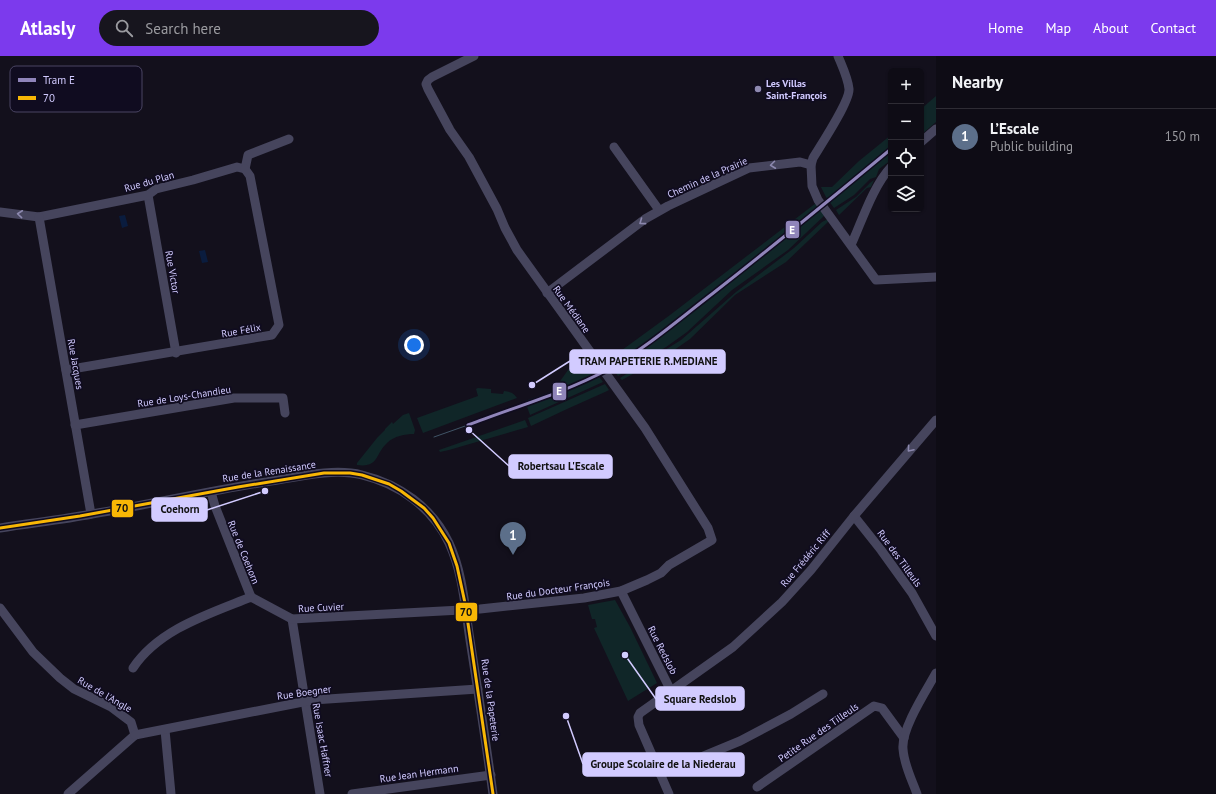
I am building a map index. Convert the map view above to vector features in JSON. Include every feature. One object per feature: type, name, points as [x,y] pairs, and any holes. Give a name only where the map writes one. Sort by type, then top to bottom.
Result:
[{"type":"street","name":"Rue Médiane","points":[[474,56],[432,77],[426,84],[450,130],[469,157],[497,209],[504,228],[517,250],[645,428],[708,528],[712,540]]},
{"type":"street","points":[[838,56],[848,83],[849,90],[848,96],[813,158],[811,165],[812,186],[818,200],[876,280],[936,277]]},
{"type":"street","points":[[923,140],[936,129]]},
{"type":"street","points":[[245,168],[248,155],[290,139]]},
{"type":"street","name":"Chemin de la Prairie","points":[[614,147],[660,210]]},
{"type":"street","name":"Chemin de la Prairie","points":[[547,293],[660,210],[749,168],[800,162],[811,165]]},
{"type":"street","name":"Rue du Plan","points":[[0,212],[39,216],[148,195],[156,189],[237,167],[245,168]]},
{"type":"street","name":"Rue Félix","points":[[66,370],[272,336],[279,325],[250,176],[245,168]]},
{"type":"street","points":[[851,245],[877,188],[888,170]]},
{"type":"street","name":"Rue Victor","points":[[148,195],[176,353]]},
{"type":"street","name":"Rue Jacques","points":[[39,216],[91,514]]},
{"type":"street","name":"Rue de Loys-Chandieu","points":[[75,425],[234,398],[283,398],[285,413]]},
{"type":"street","name":"Rue Frédéric Riff","points":[[671,691],[700,672],[733,647],[782,602],[812,570],[854,516],[936,420]]},
{"type":"street","name":"Rue de la Renaissance","points":[[0,528],[91,514],[315,475],[334,473],[361,475],[389,484],[403,491],[415,500],[435,520],[448,541],[457,564],[466,610]]},
{"type":"street","name":"Rue de Coehorn","points":[[211,492],[215,506],[251,597]]},
{"type":"street","name":"Rue des Tilleuls","points":[[854,516],[912,593],[936,636]]},
{"type":"street","name":"Rue du Docteur François","points":[[466,610],[584,598],[621,591],[661,573],[669,564],[712,540]]},
{"type":"street","name":"Rue Redslob","points":[[621,591],[671,691],[640,713],[638,717],[639,725],[669,794]]},
{"type":"street","points":[[133,668],[141,656],[171,632],[192,621],[251,597]]},
{"type":"street","name":"Rue Cuvier","points":[[251,597],[292,619],[466,610]]},
{"type":"street","name":"Rue de l'Angle","points":[[0,608],[33,652],[60,678],[74,689],[111,707],[131,722],[135,735]]},
{"type":"street","name":"Rue de la Papeterie","points":[[466,610],[493,794]]},
{"type":"street","name":"Rue Isaac Haffner","points":[[292,619],[320,794]]},
{"type":"street","points":[[917,794],[906,765],[903,749],[904,738],[906,730],[922,696],[936,673]]},
{"type":"street","name":"Rue Boegner","points":[[135,735],[314,700],[478,690]]},
{"type":"street","points":[[660,774],[740,741],[791,714],[823,694]]},
{"type":"street","name":"Petite Rue des Tilleuls","points":[[757,788],[874,706],[882,708],[904,738]]},
{"type":"street","points":[[165,730],[171,794]]},
{"type":"street","points":[[68,794],[135,735]]},
{"type":"street","name":"Rue Jean Hermann","points":[[352,794],[490,775]]},
{"type":"green space","points":[[936,96],[936,122],[924,132],[924,106]]},
{"type":"green space","points":[[888,137],[888,162],[879,169],[876,177],[870,179],[854,195],[834,208],[821,187],[832,187],[859,161]]},
{"type":"green space","points":[[874,180],[871,187],[867,188],[839,215],[836,210],[856,197]]},
{"type":"green space","points":[[816,203],[825,215],[788,250],[732,290],[687,332],[666,347],[618,376],[607,361],[670,315]]},
{"type":"green space","points":[[828,219],[829,221],[786,262],[735,295],[690,339],[667,355],[622,380],[620,378],[681,340],[736,292],[794,248],[822,222]]},
{"type":"green space","points":[[581,352],[603,382],[530,415],[525,401],[553,391]]},
{"type":"green space","points":[[605,384],[609,390],[531,426],[528,418]]},
{"type":"green space","points":[[476,389],[491,389],[491,393],[503,394],[504,391],[510,392],[517,398],[423,433],[417,418],[478,396]]},
{"type":"green space","points":[[409,413],[415,430],[414,434],[396,437],[383,447],[373,462],[364,465],[357,465],[377,438],[392,422],[393,424],[403,415]]},
{"type":"green space","points":[[525,420],[528,427],[449,450],[440,452],[439,450]]},
{"type":"green space","points":[[615,600],[657,683],[628,701],[594,628],[597,627],[595,619],[592,619],[588,605]]},
{"type":"water","points":[[125,215],[128,226],[122,228],[119,216]]},
{"type":"water","points":[[205,250],[208,262],[202,263],[199,251]]},
{"type":"tram line","name":"E","points":[[468,425],[592,378],[623,361],[662,333],[888,151]]},
{"type":"tram line","points":[[434,437],[468,425]]},
{"type":"transit line","name":"70","points":[[0,528],[80,516],[324,473],[350,473],[362,475],[389,484],[424,508],[433,518],[449,543],[457,566],[465,603],[493,794]]},
{"type":"place","name":"Les Villas Saint-François","points":[[758,89]]},
{"type":"place","name":"TRAM PAPETERIE R.MEDIANE","points":[[532,385]]},
{"type":"place","name":"Robertsau L'Escale","points":[[469,430]]},
{"type":"place","name":"Coehorn","points":[[265,491]]},
{"type":"place","name":"L’Escale","points":[[513,555]]},
{"type":"place","name":"Square Redslob","points":[[625,655]]},
{"type":"place","name":"Groupe Scolaire de la Niederau","points":[[566,716]]}]
